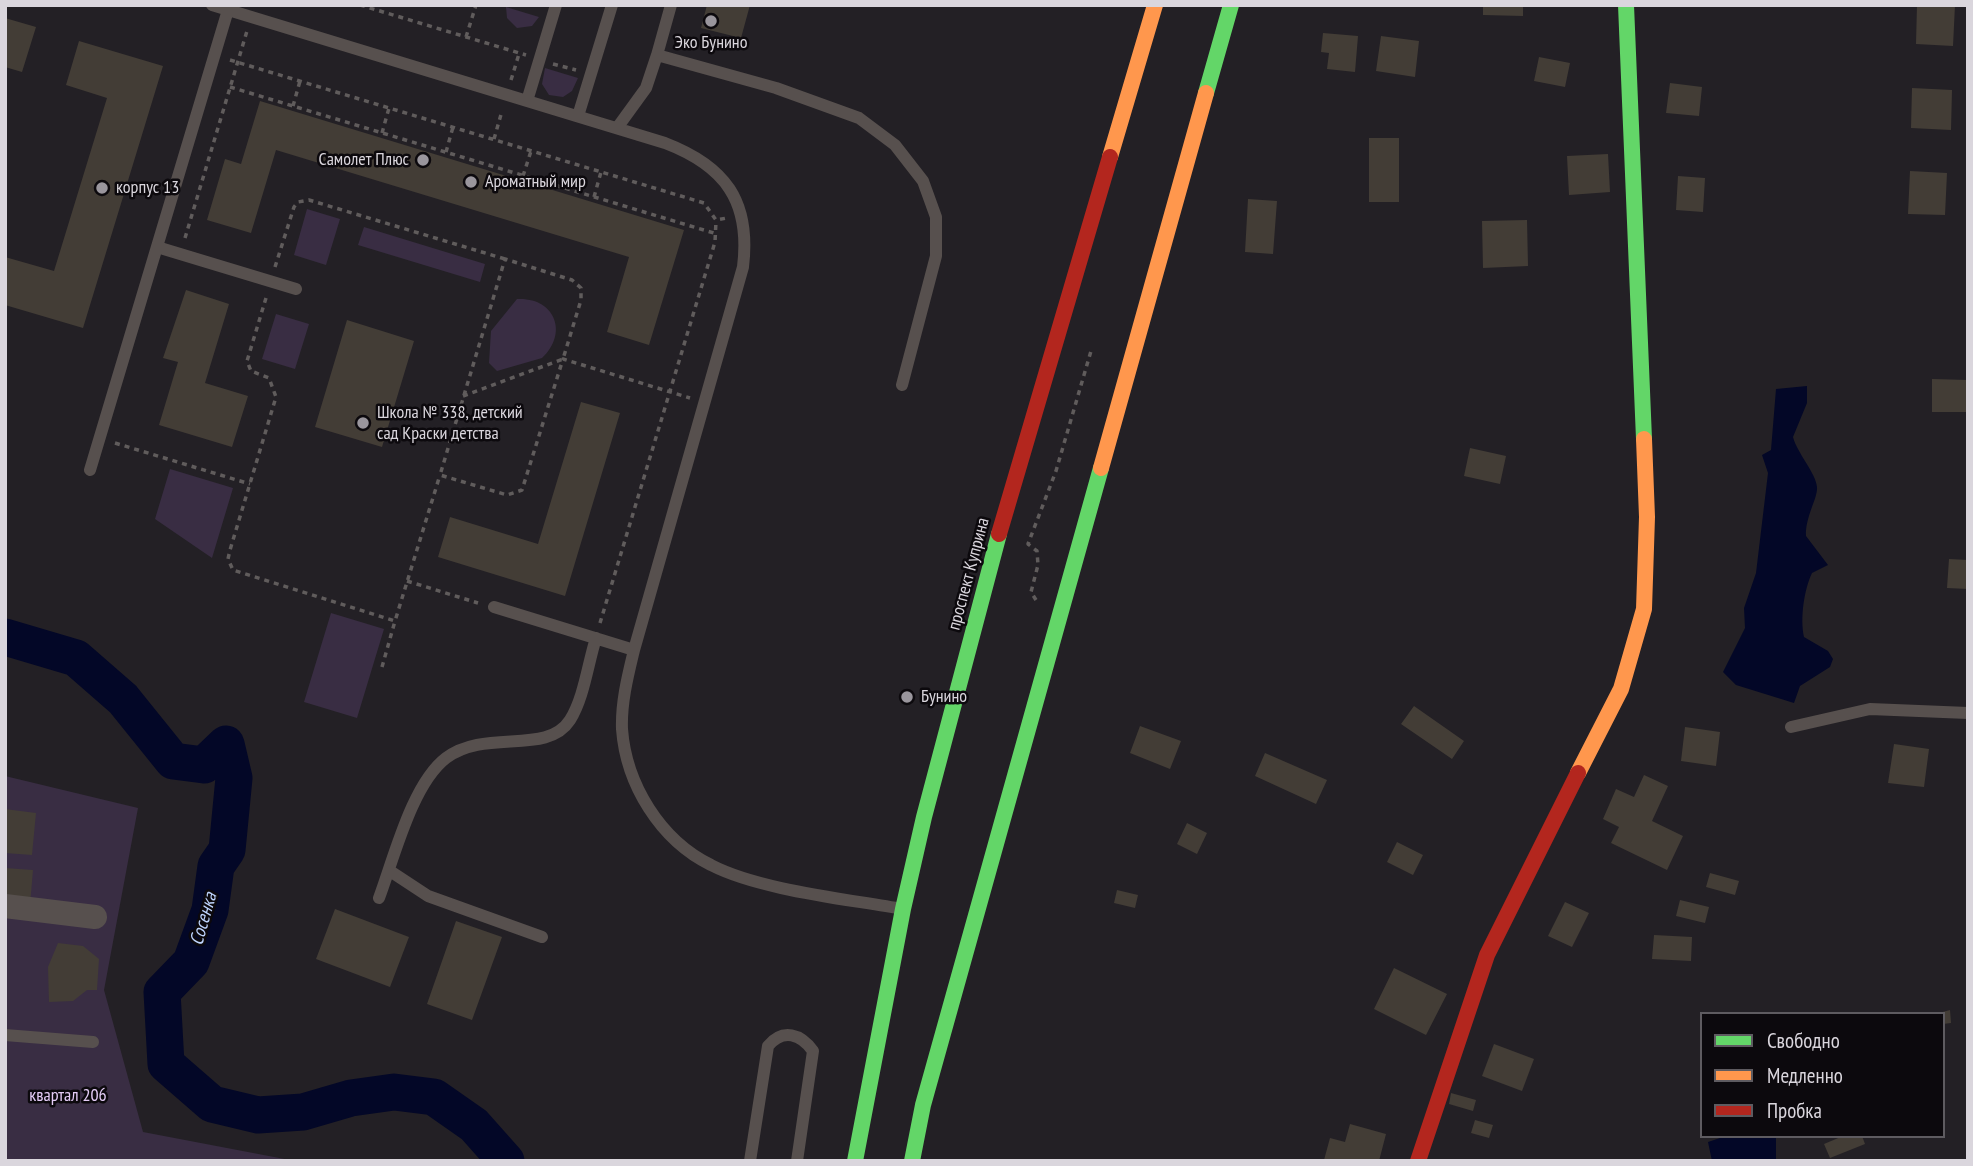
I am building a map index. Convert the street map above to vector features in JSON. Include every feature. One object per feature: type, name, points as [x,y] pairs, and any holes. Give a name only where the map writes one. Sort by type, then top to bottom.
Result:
[{"type":"street","name":"проспект Куприна","points":[[855,1161],[902,909],[999,536],[1155,5]]},
{"type":"street","points":[[912,1161],[923,1105],[1231,5]]},
{"type":"street","points":[[1418,1161],[1487,955],[1621,689],[1644,609],[1647,516],[1626,5]]},
{"type":"street","points":[[5,906],[95,917]]},
{"type":"lane","points":[[212,5],[695,154],[727,184],[742,214],[746,244],[743,267],[634,650],[622,709],[626,757],[642,798],[670,836],[711,866],[749,880],[902,909]]},
{"type":"lane","points":[[527,101],[556,5]]},
{"type":"lane","points":[[578,116],[612,5]]},
{"type":"lane","points":[[617,128],[646,89],[671,5]]},
{"type":"lane","points":[[90,470],[228,10]]},
{"type":"lane","points":[[657,55],[776,88],[859,118],[895,145],[923,181],[936,217],[936,256],[902,386]]},
{"type":"lane","points":[[157,247],[296,289]]},
{"type":"lane","points":[[494,607],[634,650]]},
{"type":"lane","points":[[379,898],[425,782],[446,759],[465,748],[486,741],[540,740],[556,734],[569,723],[596,638]]},
{"type":"lane","points":[[1791,727],[1870,709],[1968,713]]},
{"type":"lane","points":[[390,871],[428,897],[542,937]]},
{"type":"lane","points":[[750,1161],[768,1046],[773,1040],[790,1034],[804,1039],[813,1051],[797,1161]]},
{"type":"lane","points":[[5,1035],[93,1042]]},
{"type":"path","points":[[360,5],[591,75]]},
{"type":"path","points":[[466,37],[476,5]]},
{"type":"path","points":[[180,253],[251,17]]},
{"type":"path","points":[[215,55],[704,203],[716,220],[717,234],[596,638]]},
{"type":"path","points":[[293,106],[301,81]]},
{"type":"path","points":[[230,87],[717,234]]},
{"type":"path","points":[[382,133],[389,108]]},
{"type":"path","points":[[446,152],[453,127]]},
{"type":"path","points":[[523,176],[531,150]]},
{"type":"path","points":[[594,197],[602,172]]},
{"type":"path","points":[[395,621],[233,570],[228,559],[276,397],[269,378],[251,370],[247,361],[294,207],[302,200],[572,279],[581,288],[581,300],[522,490],[507,495],[440,475]]},
{"type":"path","points":[[716,220],[742,214]]},
{"type":"path","points":[[382,667],[505,259]]},
{"type":"path","points":[[1061,615],[1045,610],[1031,593],[1038,565],[1037,551],[1028,544],[1056,471],[1091,351]]},
{"type":"path","points":[[463,396],[563,359],[705,402]]},
{"type":"path","points":[[99,438],[250,484]]},
{"type":"path","points":[[407,581],[494,607]]},
{"type":"green space","points":[[506,7],[539,17],[532,26],[517,28],[507,18]]},
{"type":"green space","points":[[545,68],[578,78],[572,91],[563,97],[549,95],[542,84]]},
{"type":"green space","points":[[307,209],[340,219],[326,265],[294,255]]},
{"type":"green space","points":[[364,227],[485,264],[480,282],[358,245]]},
{"type":"green space","points":[[517,299],[530,300],[549,310],[554,318],[555,338],[542,358],[497,371],[489,363],[491,331]]},
{"type":"green space","points":[[276,314],[309,324],[295,369],[262,359]]},
{"type":"green space","points":[[170,469],[233,488],[212,558],[155,519]]},
{"type":"green space","points":[[331,613],[384,629],[357,718],[304,702]]},
{"type":"green space","name":"квартал 206","points":[[5,776],[138,808],[104,990],[143,1132],[295,1161],[5,1161]]},
{"type":"water","points":[[1807,386],[1807,403],[1793,437],[1817,487],[1806,536],[1828,565],[1812,573],[1802,621],[1804,637],[1828,651],[1833,659],[1830,667],[1800,686],[1794,703],[1736,685],[1723,672],[1745,628],[1744,608],[1756,573],[1768,473],[1762,455],[1771,450],[1776,389]]},
{"type":"water","points":[[1720,1138],[1776,1138],[1776,1161],[1712,1161],[1708,1142]]},
{"type":"building","points":[[707,5],[750,5],[741,38],[701,28]]},
{"type":"building","points":[[1483,5],[1523,5],[1523,16],[1483,15]]},
{"type":"building","points":[[1917,5],[1955,5],[1953,46],[1916,44]]},
{"type":"building","points":[[5,18],[36,27],[22,72],[5,67]]},
{"type":"building","points":[[1323,33],[1358,36],[1355,72],[1327,69],[1329,53],[1321,52]]},
{"type":"building","points":[[1381,36],[1419,41],[1415,77],[1376,71]]},
{"type":"building","name":"корпус 13","points":[[79,41],[163,66],[83,328],[5,305],[5,257],[54,271],[107,98],[66,85]]},
{"type":"building","points":[[1539,57],[1570,63],[1565,87],[1534,81]]},
{"type":"building","points":[[1670,83],[1702,87],[1699,116],[1666,113]]},
{"type":"building","points":[[1912,88],[1952,90],[1951,130],[1911,128]]},
{"type":"building","points":[[260,101],[684,230],[649,345],[607,332],[629,257],[276,150],[251,233],[207,220],[225,159],[241,164]]},
{"type":"building","points":[[1369,138],[1399,138],[1399,202],[1369,202]]},
{"type":"building","points":[[1608,154],[1610,192],[1569,195],[1567,156]]},
{"type":"building","points":[[1910,171],[1947,173],[1945,215],[1908,214]]},
{"type":"building","points":[[1678,176],[1705,178],[1703,212],[1676,210]]},
{"type":"building","points":[[1248,199],[1277,201],[1273,254],[1245,252]]},
{"type":"building","points":[[1527,220],[1528,266],[1483,268],[1482,221]]},
{"type":"building","points":[[186,290],[229,304],[205,383],[248,396],[232,447],[159,425],[178,362],[163,358]]},
{"type":"building","points":[[347,320],[414,341],[382,447],[315,427]]},
{"type":"building","points":[[1932,379],[1968,380],[1968,412],[1932,412]]},
{"type":"building","points":[[581,402],[620,413],[565,596],[438,557],[450,517],[538,544]]},
{"type":"building","points":[[1470,448],[1506,456],[1500,484],[1464,476]]},
{"type":"building","points":[[1949,559],[1968,560],[1968,589],[1947,588]]},
{"type":"building","points":[[1414,706],[1464,741],[1452,759],[1401,724]]},
{"type":"building","points":[[1140,726],[1181,741],[1170,769],[1130,753]]},
{"type":"building","points":[[1685,727],[1720,732],[1716,766],[1681,761]]},
{"type":"building","points":[[1894,744],[1929,749],[1924,787],[1888,783]]},
{"type":"building","points":[[1265,753],[1327,780],[1316,804],[1255,776]]},
{"type":"building","points":[[1644,775],[1668,786],[1652,821],[1683,836],[1667,870],[1611,843],[1619,827],[1603,819],[1616,789],[1634,797]]},
{"type":"building","points":[[5,809],[36,813],[32,855],[5,853]]},
{"type":"building","points":[[1187,823],[1207,833],[1197,854],[1177,844]]},
{"type":"building","points":[[1397,842],[1423,855],[1413,875],[1387,862]]},
{"type":"building","points":[[5,868],[33,870],[30,905],[5,903]]},
{"type":"building","points":[[1710,873],[1739,881],[1735,895],[1706,887]]},
{"type":"building","points":[[1117,890],[1138,895],[1135,908],[1114,903]]},
{"type":"building","points":[[1680,900],[1709,907],[1705,923],[1676,916]]},
{"type":"building","points":[[1565,902],[1589,913],[1572,947],[1548,936]]},
{"type":"building","points":[[335,909],[409,937],[390,987],[316,959]]},
{"type":"building","points":[[456,921],[502,937],[472,1020],[427,1004]]},
{"type":"building","points":[[1654,935],[1692,937],[1691,961],[1652,959]]},
{"type":"building","points":[[58,943],[83,946],[99,959],[97,990],[87,990],[73,1001],[49,1002],[48,967]]},
{"type":"building","points":[[1394,968],[1447,994],[1426,1035],[1374,1009]]},
{"type":"building","points":[[1950,1010],[1951,1023],[1945,1024],[1945,1012],[1942,1012]]},
{"type":"building","points":[[1494,1044],[1534,1059],[1522,1091],[1482,1076]]},
{"type":"building","points":[[1451,1093],[1476,1100],[1473,1111],[1449,1104]]},
{"type":"building","points":[[1475,1120],[1493,1125],[1489,1138],[1471,1133]]},
{"type":"building","points":[[1350,1124],[1386,1134],[1379,1161],[1324,1160],[1330,1138],[1345,1142]]},
{"type":"building","points":[[1838,1138],[1863,1138],[1865,1144],[1830,1158],[1824,1144]]},
{"type":"waterway","name":"Сосенка","points":[[5,637],[76,658],[123,699],[173,761],[204,765],[226,744],[234,778],[227,850],[216,866],[210,910],[191,962],[162,992],[166,1064],[212,1104],[258,1115],[303,1112],[351,1098],[394,1092],[434,1097],[474,1125],[506,1161]]},
{"type":"traffic: fast","points":[[1206,93],[1231,5]]},
{"type":"traffic: fast","points":[[1626,5],[1644,439]]},
{"type":"traffic: fast","points":[[912,1161],[923,1105],[1101,468]]},
{"type":"traffic: fast","points":[[855,1161],[903,909],[924,817],[999,534]]},
{"type":"traffic: slow","points":[[1110,157],[1155,5]]},
{"type":"traffic: slow","points":[[1101,468],[1206,93]]},
{"type":"traffic: slow","points":[[1578,773],[1621,689],[1644,609],[1647,517],[1644,439]]},
{"type":"traffic: jam","points":[[999,534],[1110,157]]},
{"type":"traffic: jam","points":[[1418,1161],[1487,955],[1578,773]]},
{"type":"place","name":"Эко Бунино","points":[[711,21]]},
{"type":"place","name":"Самолет Плюс","points":[[423,160]]},
{"type":"place","name":"Ароматный мир","points":[[471,182]]},
{"type":"place","name":"корпус 13","points":[[102,188]]},
{"type":"place","name":"Школа № 338, детский сад Краски детства","points":[[363,423]]},
{"type":"place","name":"Бунино","points":[[907,697]]}]
